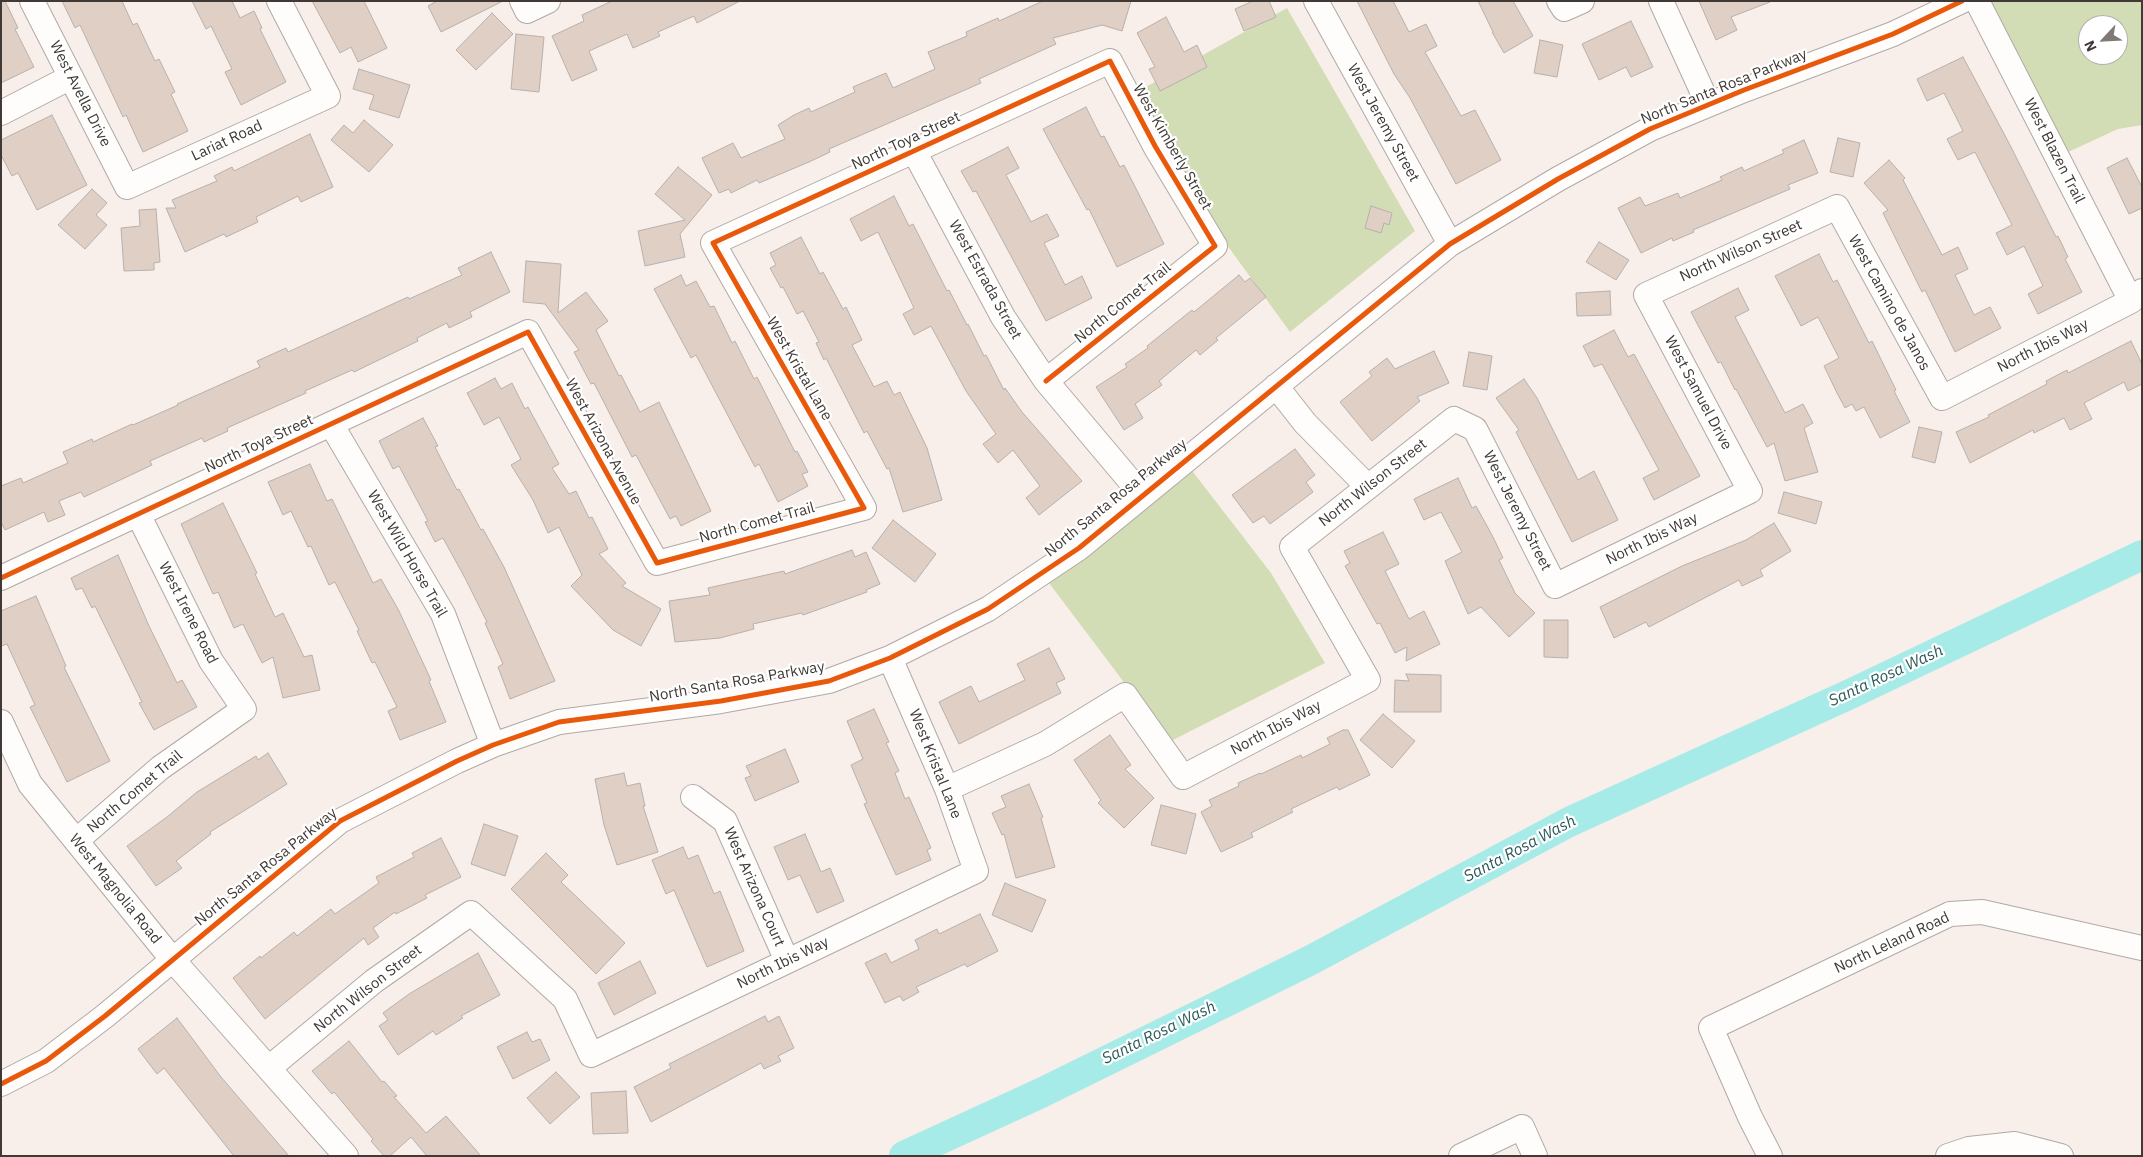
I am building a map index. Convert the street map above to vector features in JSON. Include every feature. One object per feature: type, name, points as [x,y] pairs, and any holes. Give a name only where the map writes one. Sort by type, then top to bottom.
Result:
[{"type":"street","name":"West Avella Drive","points":[[32,1],[127,187]]},
{"type":"street","name":"Lariat Road","points":[[127,187],[328,96],[279,1]]},
{"type":"street","name":"West Jeremy Street","points":[[1316,1],[1450,244]]},
{"type":"street","points":[[1661,1],[1708,104]]},
{"type":"street","name":"North Santa Rosa Parkway","points":[[1,1084],[46,1061],[105,1016],[340,821],[457,761],[493,745],[559,722],[722,701],[830,681],[890,658],[988,610],[1079,548],[1450,244],[1558,179],[1650,129],[1708,104],[1893,34],[1962,1]]},
{"type":"street","name":"West Blazen Trail","points":[[1977,1],[2136,296]]},
{"type":"street","name":"North Toya Street","points":[[713,243],[1110,61]]},
{"type":"street","name":"West Kimberly Street","points":[[1110,61],[1155,146],[1215,246]]},
{"type":"street","points":[[1,113],[71,77]]},
{"type":"street","name":"West Estrada Street","points":[[914,150],[1003,317],[1046,381],[1142,495]]},
{"type":"street","name":"North Wilson Street","points":[[1646,295],[1837,208]]},
{"type":"street","name":"West Camino de Janos","points":[[1837,208],[1942,398]]},
{"type":"street","name":"West Kristal Lane","points":[[713,243],[864,508]]},
{"type":"street","name":"North Comet Trail","points":[[1046,381],[1215,246]]},
{"type":"street","name":"West Samuel Drive","points":[[1646,295],[1750,490]]},
{"type":"street","name":"North Ibis Way","points":[[1942,398],[2136,296]]},
{"type":"street","name":"North Toya Street","points":[[1,578],[528,332]]},
{"type":"street","name":"West Arizona Avenue","points":[[528,332],[657,563]]},
{"type":"street","points":[[1276,386],[1306,423],[1368,488]]},
{"type":"street","name":"West Jeremy Street","points":[[1454,419],[1475,429],[1555,586]]},
{"type":"street","name":"North Wilson Street","points":[[1368,680],[1292,547],[1454,419]]},
{"type":"street","name":"West Wild Horse Trail","points":[[331,424],[443,614],[493,745]]},
{"type":"street","name":"North Ibis Way","points":[[1555,586],[1750,490]]},
{"type":"street","name":"North Comet Trail","points":[[657,563],[864,508]]},
{"type":"street","name":"West Irene Road","points":[[138,514],[211,662],[244,709]]},
{"type":"street","name":"West Kristal Lane","points":[[890,658],[947,789],[976,871]]},
{"type":"street","name":"North Ibis Way","points":[[947,789],[1045,744],[1125,695],[1183,777],[1368,680]]},
{"type":"street","name":"North Comet Trail","points":[[76,841],[160,768],[244,709]]},
{"type":"street","name":"West Magnolia Road","points":[[1,722],[30,784],[172,959],[346,1156]]},
{"type":"street","name":"West Arizona Court","points":[[693,797],[725,821],[787,961]]},
{"type":"street","name":"North Ibis Way","points":[[471,913],[564,999],[591,1055],[976,871]]},
{"type":"street","name":"North Leland Road","points":[[1770,1156],[1750,1117],[1711,1028],[1950,914],[1982,912],[2142,948]]},
{"type":"street","name":"North Wilson Street","points":[[269,1068],[374,981],[471,913]]},
{"type":"street","points":[[1461,1156],[1522,1127],[1535,1156]]},
{"type":"street","points":[[1948,1156],[1970,1149],[2014,1144],[2061,1156]]},
{"type":"green space","points":[[1991,1],[2142,1],[2142,125],[2118,129],[2066,153],[1988,3]]},
{"type":"green space","points":[[1287,8],[1415,231],[1290,332],[1214,227],[1135,93]]},
{"type":"green space","points":[[1190,468],[1271,573],[1325,663],[1169,742],[1046,579]]},
{"type":"building","points":[[1,1],[5,1],[18,28],[15,29],[34,67],[1,83]]},
{"type":"building","points":[[62,1],[122,1],[133,25],[137,23],[155,61],[159,59],[175,92],[171,94],[188,131],[143,152],[126,115],[123,117],[80,25],[75,28]]},
{"type":"building","points":[[192,1],[232,1],[240,18],[254,11],[262,28],[260,29],[286,82],[241,105],[225,72],[232,69],[211,26],[206,29]]},
{"type":"building","points":[[312,1],[364,1],[387,48],[358,62],[351,47],[340,53]]},
{"type":"building","points":[[437,1],[503,1],[441,32],[428,6]]},
{"type":"building","points":[[612,1],[740,1],[697,23],[694,16],[658,32],[660,36],[633,48],[627,34],[589,51],[597,70],[572,81],[552,36],[584,21],[582,15]]},
{"type":"building","points":[[1043,1],[1131,1],[1122,31],[1102,25],[1053,38],[1056,44],[979,79],[981,83],[829,149],[830,152],[759,183],[757,180],[731,193],[729,189],[719,193],[702,158],[733,143],[741,158],[785,139],[778,125],[794,115],[809,108],[811,112],[855,92],[853,87],[886,73],[893,88],[935,69],[928,52],[967,36],[966,32],[998,18],[999,21]]},
{"type":"building","points":[[1253,1],[1269,1],[1276,17],[1244,31],[1235,9]]},
{"type":"building","points":[[1357,1],[1393,1],[1409,32],[1426,24],[1437,46],[1425,52],[1461,116],[1475,110],[1501,160],[1456,184],[1410,98],[1394,74]]},
{"type":"building","points":[[1478,1],[1513,1],[1533,36],[1504,53]]},
{"type":"building","points":[[1699,1],[1770,2],[1731,17],[1737,30],[1716,40]]},
{"type":"building","points":[[492,13],[513,34],[476,70],[456,50]]},
{"type":"building","points":[[1166,17],[1184,52],[1197,45],[1207,67],[1160,91],[1149,69],[1155,67],[1137,33]]},
{"type":"building","points":[[1631,21],[1653,67],[1631,77],[1626,67],[1599,80],[1582,44]]},
{"type":"building","points":[[516,34],[544,37],[539,92],[511,89]]},
{"type":"building","points":[[1540,40],[1563,45],[1557,77],[1534,73]]},
{"type":"building","points":[[1963,57],[2056,237],[2058,236],[2068,257],[2065,259],[2082,292],[2038,314],[2028,294],[2043,286],[2024,246],[2007,255],[1996,233],[2012,225],[1975,152],[1958,160],[1947,139],[1963,131],[1944,93],[1927,101],[1917,79]]},
{"type":"building","points":[[359,69],[410,85],[399,118],[369,109],[374,95],[353,89]]},
{"type":"building","points":[[1086,107],[1101,137],[1104,136],[1120,167],[1124,165],[1164,244],[1117,267],[1089,209],[1087,210],[1043,129]]},
{"type":"building","points":[[52,115],[87,185],[37,210],[18,173],[12,176],[1,155],[1,140]]},
{"type":"building","points":[[364,120],[393,145],[369,172],[331,140],[344,125],[353,133]]},
{"type":"building","points":[[310,134],[333,187],[301,202],[298,196],[256,217],[258,222],[226,237],[224,234],[185,252],[166,208],[176,208],[172,200],[217,181],[214,176],[232,167],[234,171]]},
{"type":"building","points":[[1838,138],[1860,143],[1853,177],[1830,172]]},
{"type":"building","points":[[1804,140],[1818,173],[1788,185],[1790,189],[1693,230],[1694,232],[1673,241],[1672,238],[1641,253],[1618,208],[1640,197],[1645,206],[1678,193],[1680,198],[1722,180],[1720,177],[1742,167],[1744,171],[1784,153],[1782,150]]},
{"type":"building","points":[[1008,147],[1019,168],[1006,175],[1031,222],[1047,214],[1059,236],[1044,243],[1065,285],[1082,276],[1092,298],[1046,321],[976,191],[973,192],[961,171]]},
{"type":"building","points":[[2127,158],[2142,187],[2142,208],[2129,214],[2107,168]]},
{"type":"building","points":[[1889,160],[1905,178],[1903,180],[1942,255],[1958,247],[1968,269],[1955,275],[1974,315],[1990,307],[2001,328],[1955,352],[1925,290],[1922,292],[1883,213],[1888,210],[1864,183]]},
{"type":"building","points":[[678,167],[712,195],[680,234],[685,257],[645,266],[638,231],[685,220],[655,194]]},
{"type":"building","points":[[92,189],[107,203],[96,215],[107,225],[85,249],[58,225]]},
{"type":"building","points":[[894,196],[909,226],[913,224],[947,291],[949,290],[1004,390],[1005,388],[1022,412],[1082,481],[1039,515],[1026,498],[1040,486],[1013,450],[998,463],[983,444],[996,434],[966,391],[931,326],[914,335],[903,314],[914,308],[878,232],[861,241],[850,219]]},
{"type":"building","points":[[1371,206],[1392,213],[1389,225],[1384,223],[1381,233],[1365,228]]},
{"type":"building","points":[[156,209],[160,262],[154,263],[154,270],[124,271],[121,228],[140,226],[139,210]]},
{"type":"building","points":[[801,237],[820,274],[823,272],[843,309],[846,307],[862,340],[852,345],[874,387],[887,381],[894,395],[900,392],[927,448],[942,500],[903,512],[889,468],[887,469],[867,431],[864,433],[826,358],[824,360],[816,343],[819,342],[803,311],[797,314],[783,287],[781,288],[770,268],[776,265],[770,253]]},
{"type":"building","points":[[1599,242],[1629,260],[1616,280],[1586,262]]},
{"type":"building","points":[[491,252],[510,292],[470,312],[472,317],[449,328],[447,323],[417,338],[418,341],[354,372],[352,370],[305,391],[306,393],[227,428],[228,431],[204,442],[202,438],[150,461],[152,465],[84,497],[81,492],[59,501],[65,515],[48,522],[44,512],[5,530],[1,522],[1,486],[21,478],[23,483],[68,463],[63,452],[92,439],[93,442],[133,425],[260,367],[257,361],[286,348],[288,352],[408,297],[409,299],[462,275],[458,268]]},
{"type":"building","points":[[1819,254],[1833,282],[1837,280],[1869,343],[1872,341],[1910,422],[1880,438],[1864,407],[1856,411],[1852,404],[1845,408],[1837,393],[1824,366],[1839,358],[1818,317],[1801,326],[1775,276]]},
{"type":"building","points":[[526,261],[561,264],[558,313],[586,292],[608,321],[596,330],[619,376],[621,375],[640,412],[659,402],[711,511],[681,526],[676,516],[670,519],[636,455],[632,457],[594,383],[591,384],[574,352],[579,350],[545,304],[523,302]]},
{"type":"building","points":[[681,275],[686,286],[696,281],[710,307],[714,306],[732,343],[735,341],[754,379],[757,377],[795,452],[797,451],[808,472],[802,474],[808,486],[778,502],[759,464],[755,467],[696,355],[691,358],[654,289]]},
{"type":"building","points":[[1239,275],[1245,282],[1250,278],[1266,297],[1216,338],[1218,340],[1200,355],[1196,350],[1159,381],[1162,385],[1135,404],[1143,418],[1124,430],[1096,387],[1127,367],[1125,364],[1148,348],[1147,346],[1192,310],[1194,312]]},
{"type":"building","points":[[1738,288],[1749,310],[1735,317],[1785,413],[1803,404],[1813,423],[1804,428],[1818,472],[1785,481],[1774,443],[1767,447],[1721,362],[1718,363],[1691,312]]},
{"type":"building","points":[[1610,291],[1611,315],[1577,316],[1576,293]]},
{"type":"building","points":[[1614,330],[1628,357],[1634,354],[1700,476],[1654,500],[1643,478],[1659,470],[1602,364],[1594,367],[1583,346]]},
{"type":"building","points":[[2131,341],[2142,364],[2142,384],[2128,391],[2124,382],[2084,403],[2092,419],[2070,430],[2064,418],[2034,433],[2033,430],[1970,463],[1956,432],[1989,417],[1988,415],[2047,384],[2046,381],[2067,370],[2068,373]]},
{"type":"building","points":[[1434,351],[1449,383],[1417,397],[1420,401],[1372,441],[1340,402],[1372,376],[1369,372],[1387,358],[1395,369]]},
{"type":"building","points":[[1469,352],[1492,356],[1487,390],[1463,386]]},
{"type":"building","points":[[495,378],[501,389],[512,383],[525,409],[528,407],[559,464],[552,468],[569,494],[576,491],[589,518],[592,517],[608,549],[599,554],[626,583],[622,586],[661,609],[641,646],[613,630],[571,586],[582,575],[559,527],[548,533],[533,500],[511,465],[521,459],[499,417],[484,425],[467,393]]},
{"type":"building","points":[[1524,379],[1537,398],[1578,480],[1594,471],[1618,520],[1572,542],[1516,432],[1519,430],[1496,398]]},
{"type":"building","points":[[423,418],[438,446],[435,447],[457,490],[459,489],[504,567],[555,681],[510,699],[498,667],[503,664],[485,623],[487,622],[465,578],[443,538],[435,542],[425,522],[428,521],[399,466],[393,469],[379,441]]},
{"type":"building","points":[[1919,427],[1942,432],[1935,463],[1912,457]]},
{"type":"building","points":[[1295,449],[1315,475],[1306,482],[1313,492],[1270,524],[1264,516],[1253,523],[1232,495]]},
{"type":"building","points":[[310,464],[327,501],[332,499],[373,583],[381,579],[399,611],[431,680],[429,681],[446,722],[400,740],[388,711],[397,707],[375,662],[372,663],[357,631],[359,630],[335,582],[329,585],[311,546],[308,547],[291,511],[283,515],[268,482]]},
{"type":"building","points":[[1458,478],[1472,508],[1476,506],[1493,537],[1503,558],[1499,560],[1515,593],[1535,613],[1509,637],[1481,607],[1468,614],[1445,561],[1462,552],[1441,512],[1424,520],[1414,499]]},
{"type":"building","points":[[1784,492],[1822,502],[1816,524],[1778,513]]},
{"type":"building","points":[[223,503],[257,573],[255,574],[275,617],[283,613],[304,657],[312,655],[320,690],[283,698],[273,657],[262,663],[243,624],[234,628],[218,592],[213,594],[181,524]]},
{"type":"building","points":[[893,520],[936,554],[915,582],[872,548]]},
{"type":"building","points":[[1774,523],[1791,551],[1760,570],[1763,576],[1742,586],[1739,580],[1649,627],[1646,622],[1614,638],[1600,607],[1682,566],[1746,540]]},
{"type":"building","points":[[1383,532],[1399,564],[1385,571],[1409,619],[1424,611],[1440,644],[1406,661],[1407,647],[1395,653],[1380,623],[1377,624],[1345,566],[1350,563],[1344,551]]},
{"type":"building","points":[[852,550],[855,557],[866,552],[880,584],[866,590],[867,592],[803,615],[802,613],[753,624],[754,629],[720,638],[675,642],[669,601],[710,595],[708,588],[784,571],[785,574]]},
{"type":"building","points":[[118,555],[149,626],[177,683],[182,680],[197,707],[154,730],[139,703],[142,702],[95,606],[92,608],[82,588],[76,590],[71,578]]},
{"type":"building","points":[[36,596],[66,666],[64,667],[110,761],[67,782],[30,707],[35,705],[7,644],[1,646],[1,611]]},
{"type":"building","points":[[1544,620],[1568,620],[1568,658],[1544,657]]},
{"type":"building","points":[[1049,648],[1065,679],[1056,683],[1061,693],[959,744],[939,702],[971,686],[979,702],[1025,680],[1017,664]]},
{"type":"building","points":[[1406,674],[1441,675],[1441,712],[1394,712],[1395,680],[1409,681]]},
{"type":"building","points":[[874,709],[889,742],[886,743],[899,771],[895,773],[905,799],[909,797],[931,848],[927,850],[931,860],[896,875],[864,804],[867,803],[851,765],[863,759],[847,721]]},
{"type":"building","points":[[1383,714],[1415,741],[1392,768],[1360,740]]},
{"type":"building","points":[[1343,730],[1348,730],[1370,775],[1339,790],[1337,787],[1291,809],[1293,812],[1251,833],[1253,837],[1221,852],[1201,812],[1212,806],[1209,800],[1239,786],[1238,783],[1301,755],[1302,758],[1330,744],[1327,738]]},
{"type":"building","points":[[1110,735],[1131,765],[1125,769],[1154,798],[1124,828],[1098,803],[1101,800],[1074,760]]},
{"type":"building","points":[[785,749],[799,782],[755,801],[745,778],[751,776],[746,766]]},
{"type":"building","points":[[268,753],[287,784],[210,832],[211,834],[176,861],[182,868],[156,886],[127,846],[197,792],[256,756],[258,760]]},
{"type":"building","points":[[624,773],[627,786],[640,783],[645,806],[643,806],[658,852],[617,865],[604,825],[595,779]]},
{"type":"building","points":[[1029,784],[1043,817],[1041,818],[1055,867],[1016,878],[1004,834],[1002,835],[992,813],[1006,807],[1001,796]]},
{"type":"building","points":[[1161,805],[1196,814],[1186,854],[1151,845]]},
{"type":"building","points":[[484,824],[518,836],[505,876],[471,864]]},
{"type":"building","points":[[805,834],[821,872],[830,868],[844,901],[817,913],[800,875],[788,880],[774,847]]},
{"type":"building","points":[[441,838],[461,877],[425,895],[427,898],[396,914],[395,912],[373,928],[379,937],[368,945],[364,938],[265,1019],[233,978],[294,932],[297,936],[331,909],[335,914],[379,883],[376,877],[414,857],[412,853]]},
{"type":"building","points":[[683,847],[688,859],[698,855],[714,894],[720,891],[744,951],[707,967],[674,890],[666,894],[652,860]]},
{"type":"building","points":[[546,853],[568,875],[561,882],[625,943],[596,974],[511,889]]},
{"type":"building","points":[[1005,883],[1046,900],[1032,932],[992,915]]},
{"type":"building","points":[[980,914],[998,951],[967,967],[965,964],[916,987],[919,992],[903,1001],[900,996],[885,1003],[865,963],[886,953],[891,963],[919,949],[915,940],[937,929],[939,934]]},
{"type":"building","points":[[478,953],[500,995],[461,1016],[463,1018],[436,1035],[433,1031],[398,1055],[379,1026],[388,1020],[383,1013],[409,994]]},
{"type":"building","points":[[640,961],[656,993],[614,1015],[598,983]]},
{"type":"building","points":[[765,1016],[768,1022],[779,1016],[794,1048],[778,1056],[781,1061],[764,1069],[761,1063],[651,1122],[634,1087],[671,1068],[669,1064]]},
{"type":"building","points":[[177,1018],[221,1077],[289,1156],[234,1156],[164,1068],[157,1074],[138,1049]]},
{"type":"building","points":[[527,1032],[532,1042],[540,1039],[550,1060],[513,1079],[497,1047]]},
{"type":"building","points":[[349,1041],[382,1082],[384,1081],[397,1096],[394,1097],[426,1133],[446,1116],[481,1156],[427,1156],[411,1137],[390,1156],[384,1156],[371,1141],[373,1139],[334,1092],[332,1094],[312,1071]]},
{"type":"building","points":[[556,1072],[580,1097],[550,1124],[527,1098]]},
{"type":"building","points":[[626,1091],[628,1133],[593,1134],[591,1093]]},
{"type":"waterway","name":"Santa Rosa Wash","points":[[904,1156],[1041,1093],[1309,961],[1569,822],[1848,695],[2142,555]]},
{"type":"cycle path","points":[[1,1084],[46,1061],[105,1016],[340,821],[457,761],[493,745],[559,722],[721,701],[829,681],[890,658],[988,609],[1079,548],[1450,244],[1558,179],[1650,129],[1744,90],[1893,34],[1962,1]]},
{"type":"cycle path","points":[[1,578],[528,332],[657,563],[864,508],[713,243],[1110,61],[1155,146],[1215,246],[1046,381]]}]
